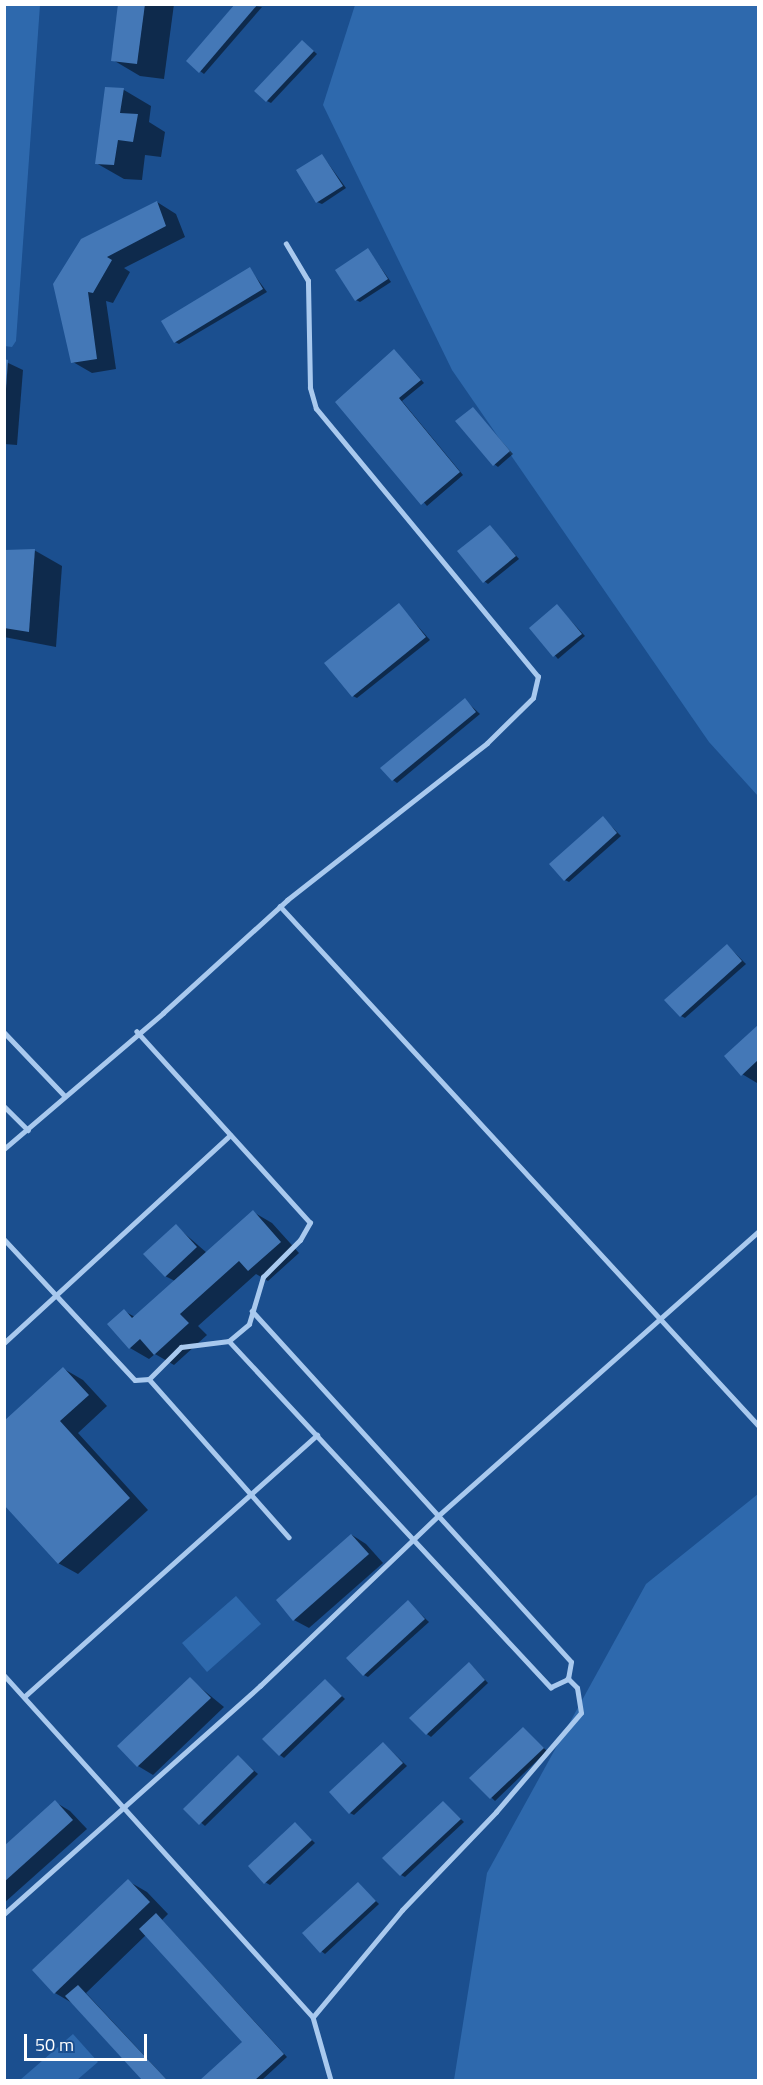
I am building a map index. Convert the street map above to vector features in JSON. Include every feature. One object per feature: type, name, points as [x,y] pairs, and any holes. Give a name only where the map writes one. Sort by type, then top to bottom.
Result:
[{"type":"lane","points":[[4,1149],[280,906],[487,743],[533,698],[538,677],[316,409],[310,388],[308,281],[286,244]]},
{"type":"lane","points":[[280,906],[759,1425]]},
{"type":"lane","points":[[4,1032],[64,1095]]},
{"type":"lane","points":[[4,1239],[135,1380],[149,1379],[181,1347],[229,1341],[249,1323],[263,1277],[300,1240],[310,1223],[137,1032]]},
{"type":"lane","points":[[4,1106],[28,1130]]},
{"type":"lane","points":[[4,1342],[230,1135]]},
{"type":"lane","points":[[4,1914],[415,1541],[438,1516],[759,1232]]},
{"type":"lane","points":[[252,1312],[571,1662],[568,1679]]},
{"type":"lane","points":[[229,1341],[551,1687],[568,1679]]},
{"type":"lane","points":[[149,1379],[289,1537]]},
{"type":"lane","points":[[24,1697],[316,1435]]},
{"type":"lane","points":[[4,1675],[313,2017],[331,2080]]},
{"type":"lane","points":[[313,2017],[402,1910],[496,1812],[581,1713],[577,1688],[568,1679]]},
{"type":"shaded area","points":[[4,5],[40,5],[16,341],[12,347],[4,346]]},
{"type":"shaded area","points":[[355,5],[758,5],[758,796],[709,742],[452,370],[323,105]]},
{"type":"shaded area","points":[[758,1494],[758,2080],[454,2080],[487,1873],[646,1584]]},
{"type":"shaded area","points":[[236,1596],[261,1624],[207,1672],[182,1643]]},
{"type":"shaded area","points":[[73,2034],[98,2062],[77,2080],[20,2080]]},
{"type":"building","points":[[118,4],[145,4],[137,64],[111,61]]},
{"type":"building","points":[[235,4],[258,4],[199,73],[186,61]]},
{"type":"building","points":[[302,40],[314,51],[266,102],[254,91]]},
{"type":"building","points":[[105,87],[124,88],[120,113],[138,114],[133,142],[118,140],[114,165],[95,164]]},
{"type":"building","points":[[322,154],[343,186],[316,203],[296,170]]},
{"type":"building","points":[[157,201],[166,226],[107,257],[112,260],[93,293],[88,292],[97,359],[71,363],[53,284],[81,239]]},
{"type":"building","points":[[368,248],[388,279],[355,301],[335,270]]},
{"type":"building","points":[[250,267],[263,289],[174,343],[161,321]]},
{"type":"building","points":[[394,349],[421,380],[399,398],[460,472],[421,505],[335,402]]},
{"type":"building","points":[[4,359],[8,360],[6,389],[4,389]]},
{"type":"building","points":[[473,407],[510,451],[493,466],[455,421]]},
{"type":"building","points":[[490,525],[516,556],[483,583],[457,551]]},
{"type":"building","points":[[35,549],[29,632],[4,628],[4,550]]},
{"type":"building","points":[[399,603],[426,637],[352,697],[324,663]]},
{"type":"building","points":[[557,604],[582,634],[553,657],[529,628]]},
{"type":"building","points":[[465,698],[476,712],[392,781],[380,768]]},
{"type":"building","points":[[603,816],[617,833],[564,881],[549,864]]},
{"type":"building","points":[[727,944],[742,961],[680,1017],[664,1000]]},
{"type":"building","points":[[758,1025],[758,1060],[741,1076],[724,1056]]},
{"type":"building","points":[[253,1210],[281,1242],[248,1271],[239,1261],[180,1314],[189,1323],[154,1355],[140,1339],[129,1349],[107,1324],[124,1309],[132,1318]]},
{"type":"building","points":[[176,1224],[197,1247],[165,1277],[143,1254]]},
{"type":"building","points":[[63,1367],[89,1395],[60,1421],[130,1498],[58,1564],[4,1505],[4,1421]]},
{"type":"building","points":[[351,1534],[369,1554],[293,1621],[276,1600]]},
{"type":"building","points":[[408,1600],[425,1619],[363,1676],[346,1658]]},
{"type":"building","points":[[469,1662],[485,1680],[426,1735],[409,1718]]},
{"type":"building","points":[[190,1677],[211,1698],[137,1767],[117,1746]]},
{"type":"building","points":[[325,1679],[342,1696],[279,1756],[262,1739]]},
{"type":"building","points":[[523,1727],[544,1748],[490,1799],[469,1778]]},
{"type":"building","points":[[383,1742],[403,1763],[349,1814],[329,1792]]},
{"type":"building","points":[[238,1755],[254,1771],[199,1825],[183,1809]]},
{"type":"building","points":[[55,1800],[73,1820],[4,1882],[4,1846]]},
{"type":"building","points":[[443,1801],[461,1819],[400,1876],[382,1858]]},
{"type":"building","points":[[295,1822],[312,1840],[264,1884],[248,1866]]},
{"type":"building","points":[[128,1879],[150,1902],[54,1994],[32,1970]]},
{"type":"building","points":[[358,1882],[376,1901],[320,1953],[302,1933]]},
{"type":"building","points":[[156,1913],[284,2054],[255,2080],[200,2080],[242,2042],[139,1929]]},
{"type":"building","points":[[78,1985],[167,2080],[142,2080],[65,1996]]}]
